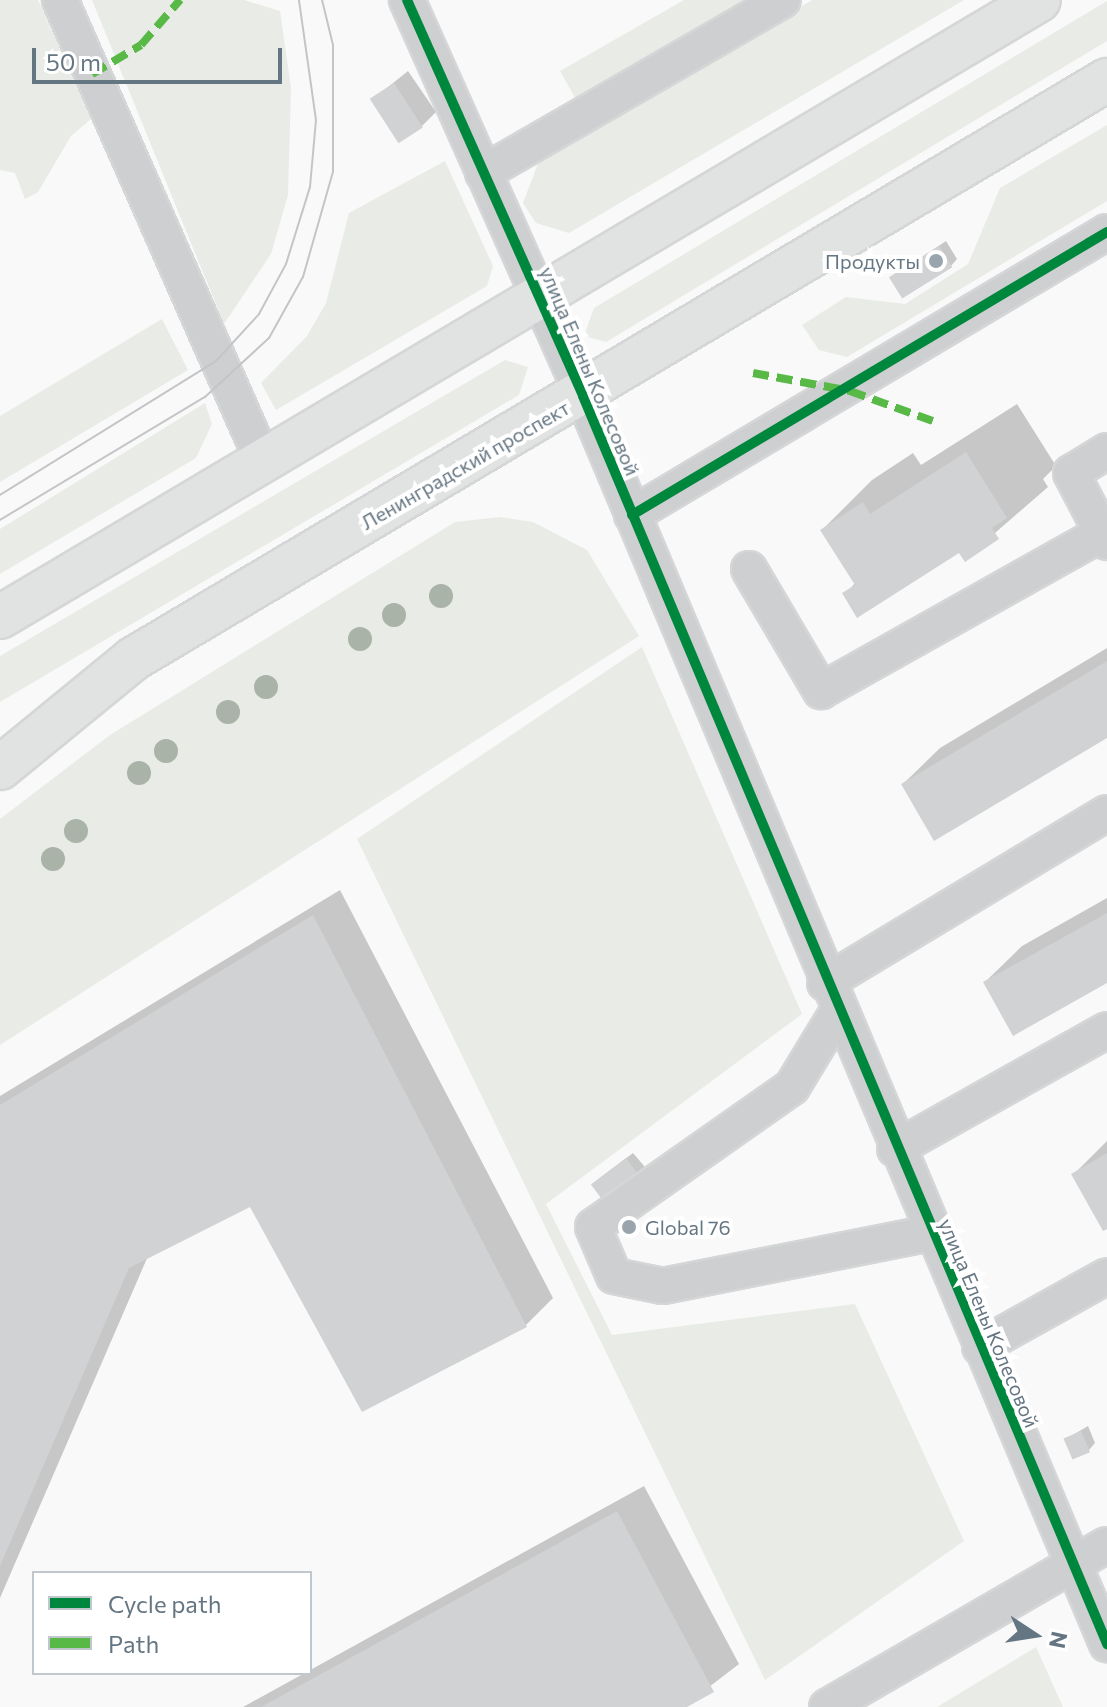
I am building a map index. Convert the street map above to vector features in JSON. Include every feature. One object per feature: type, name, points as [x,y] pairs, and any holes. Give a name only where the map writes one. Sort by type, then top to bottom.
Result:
[{"type":"main road","points":[[0,617],[1039,0]]},
{"type":"main road","name":"Ленинградский проспект","points":[[0,768],[133,659],[583,396],[1107,80]]},
{"type":"main road","points":[[0,738],[133,659]]},
{"type":"street","points":[[60,0],[263,461]]},
{"type":"street","name":"улица Елены Колесовой","points":[[407,0],[583,396],[831,998],[1107,1644]]},
{"type":"street","points":[[483,173],[783,0]]},
{"type":"street","points":[[632,515],[1103,244]]},
{"type":"street","points":[[749,569],[821,691],[1104,538],[1071,473],[1107,451]]},
{"type":"street","points":[[931,1233],[663,1286],[614,1276],[593,1227],[792,1087],[831,998],[1107,813]]},
{"type":"street","points":[[895,1149],[1107,1030]]},
{"type":"street","points":[[980,1347],[1107,1276]]},
{"type":"street","points":[[827,1707],[1107,1545]]},
{"type":"shaded area","points":[[0,0],[38,0],[91,119],[71,136],[38,192],[25,199],[15,173],[0,170]]},
{"type":"shaded area","points":[[92,0],[244,0],[280,11],[291,88],[288,195],[271,254],[224,324]]},
{"type":"shaded area","points":[[684,0],[759,0],[578,103],[560,71]]},
{"type":"shaded area","points":[[812,0],[964,0],[569,233],[536,223],[523,203],[539,161]]},
{"type":"shaded area","points":[[1107,1],[1107,41],[606,342],[584,336],[594,308]]},
{"type":"shaded area","points":[[1107,125],[1107,201],[847,357],[819,350],[802,325],[846,297],[905,304],[968,264],[1000,188]]},
{"type":"shaded area","points":[[445,161],[493,266],[487,286],[276,410],[261,383],[307,336],[326,303],[349,213]]},
{"type":"shaded area","points":[[162,319],[188,370],[0,482],[0,416]]},
{"type":"shaded area","points":[[505,360],[528,367],[519,395],[0,702],[0,656]]},
{"type":"shaded area","points":[[205,403],[212,424],[196,458],[0,574],[0,529]]},
{"type":"shaded area","points":[[500,517],[533,522],[587,550],[639,636],[0,1045],[0,819],[110,735],[455,522]]},
{"type":"shaded area","points":[[642,647],[802,1014],[546,1204],[612,1335],[855,1304],[964,1541],[765,1680],[357,839]]},
{"type":"shaded area","points":[[1036,1647],[1063,1707],[937,1707]]},
{"type":"building","points":[[394,83],[423,127],[399,143],[370,99]]},
{"type":"building","points":[[939,246],[952,267],[902,298],[889,277]]},
{"type":"building","points":[[966,452],[1007,518],[992,528],[999,539],[965,562],[959,553],[857,618],[842,593],[855,585],[820,530],[863,502],[870,514]]},
{"type":"building","points":[[1107,661],[1107,738],[934,841],[901,784]]},
{"type":"building","points":[[1107,913],[1107,983],[1013,1036],[983,982]]},
{"type":"building","points":[[313,915],[527,1327],[362,1412],[250,1207],[129,1268],[0,1566],[0,1105]]},
{"type":"building","points":[[1107,1153],[1107,1229],[1103,1231],[1071,1174]]},
{"type":"building","points":[[626,1158],[639,1175],[603,1201],[591,1184]]},
{"type":"building","points":[[1081,1431],[1090,1452],[1072,1460],[1064,1438]]},
{"type":"building","points":[[617,1511],[714,1692],[687,1707],[261,1707]]},
{"type":"tram line","points":[[0,495],[216,361],[259,314],[286,264],[310,187],[316,120],[299,0]]},
{"type":"tram line","points":[[0,520],[205,397],[269,338],[303,277],[333,172],[333,45],[322,0]]},
{"type":"marked path","points":[[92,74],[141,45],[180,0]]},
{"type":"marked path","points":[[753,373],[850,391],[933,421]]},
{"type":"cycle path","points":[[407,0],[583,396],[1107,1644]]},
{"type":"cycle path","points":[[632,515],[1107,232]]},
{"type":"place","name":"Продукты","points":[[936,261]]},
{"type":"place","name":"Global 76","points":[[629,1227]]}]
